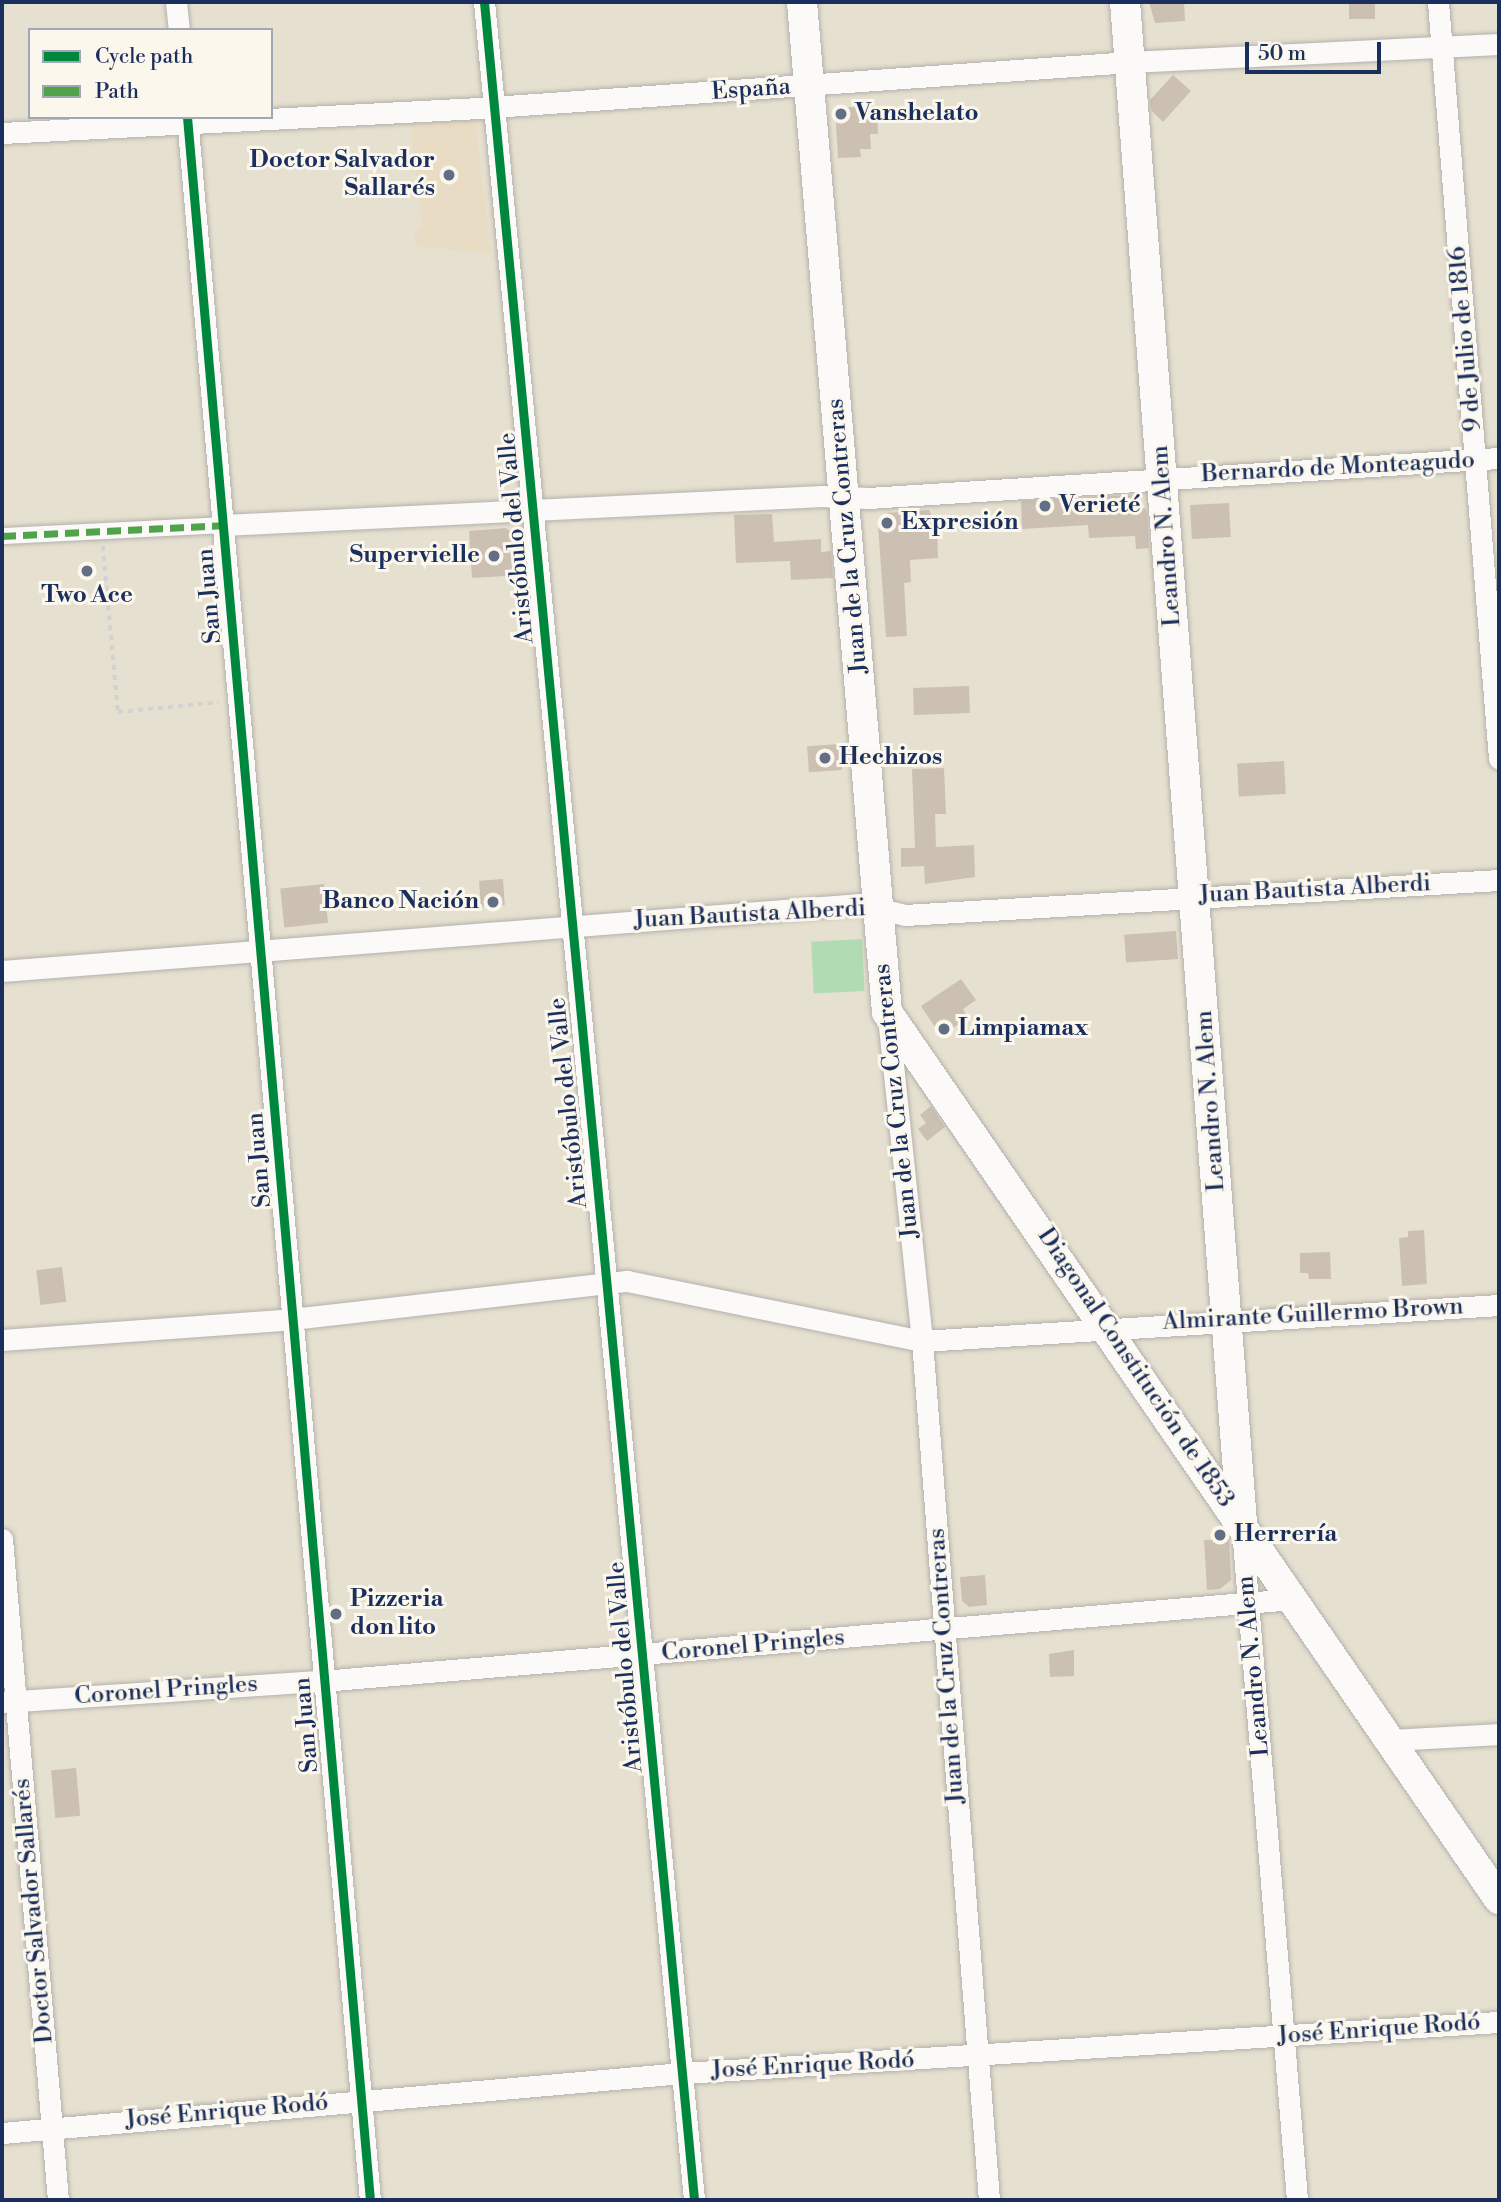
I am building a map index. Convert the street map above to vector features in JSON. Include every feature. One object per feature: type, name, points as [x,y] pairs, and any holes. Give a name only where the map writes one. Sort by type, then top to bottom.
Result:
[{"type":"main road","name":"Juan de la Cruz Contreras","points":[[802,2],[887,1012]]},
{"type":"main road","name":"Leandro N. Alem","points":[[1125,2],[1242,1525]]},
{"type":"main road","name":"Diagonal Constitución de 1853","points":[[887,1012],[1109,1328],[1499,1899]]},
{"type":"street","points":[[176,2],[179,28]]},
{"type":"street","name":"Aristóbulo del Valle","points":[[484,2],[534,512],[570,926],[645,1655],[694,2200]]},
{"type":"street","name":"9 de Julio de 1816","points":[[1438,2],[1499,759]]},
{"type":"street","name":"España","points":[[273,116],[493,107],[809,87],[1130,62],[1499,44]]},
{"type":"street","name":"España","points":[[2,133],[211,119]]},
{"type":"street","name":"San Juan","points":[[187,120],[262,949],[322,1681],[370,2200]]},
{"type":"street","name":"Bernardo de Monteagudo","points":[[2,536],[845,497],[1499,458]]},
{"type":"street","name":"Juan Bautista Alberdi","points":[[2,971],[860,904],[905,915],[1499,880]]},
{"type":"street","name":"Juan de la Cruz Contreras","points":[[887,1012],[922,1341],[989,2200]]},
{"type":"street","name":"Almirante Guillermo Brown","points":[[2,1340],[292,1319],[607,1283],[644,1284],[922,1341],[1227,1319],[1499,1305]]},
{"type":"street","name":"Leandro N. Alem","points":[[1242,1525],[1286,2037],[1297,2200]]},
{"type":"street","name":"Doctor Salvador Sallarés","points":[[2,1539],[9,1701],[58,2200]]},
{"type":"street","name":"Coronel Pringles","points":[[9,1701],[322,1681],[1293,1599]]},
{"type":"street","points":[[1392,1740],[1499,1734]]},
{"type":"street","name":"José Enrique Rodó","points":[[2,2133],[682,2073],[978,2057],[1499,2022]]},
{"type":"path","points":[[102,530],[118,712],[238,700]]},
{"type":"shaded area","name":"Doctor Salvador Sallarés","points":[[475,119],[491,254],[416,246],[414,231],[422,229],[410,121]]},
{"type":"green space","points":[[862,939],[865,991],[814,994],[811,942]]},
{"type":"building","points":[[1149,2],[1184,2],[1185,21],[1155,23]]},
{"type":"building","points":[[1349,2],[1375,2],[1375,19],[1349,19]]},
{"type":"building","points":[[1173,75],[1191,91],[1163,122],[1151,110],[1150,100]]},
{"type":"building","points":[[877,106],[878,134],[870,134],[871,149],[860,149],[861,157],[838,158],[835,108]]},
{"type":"building","points":[[1134,495],[1135,508],[1145,508],[1147,514],[1149,548],[1136,549],[1135,536],[1089,538],[1088,525],[1022,529],[1021,501]]},
{"type":"building","points":[[1229,503],[1231,537],[1192,539],[1190,505]]},
{"type":"building","points":[[929,510],[937,527],[938,558],[910,560],[911,582],[904,583],[907,636],[886,637],[878,525],[886,513]]},
{"type":"building","points":[[772,514],[774,542],[821,539],[821,552],[831,551],[833,578],[791,580],[790,561],[736,563],[734,515]]},
{"type":"building","name":"Supervielle","points":[[506,528],[517,537],[520,575],[472,578],[469,531]]},
{"type":"building","points":[[969,686],[970,713],[914,715],[913,688]]},
{"type":"building","name":"Hechizos","points":[[840,744],[842,770],[809,772],[807,746]]},
{"type":"building","points":[[1284,761],[1286,794],[1239,796],[1237,763]]},
{"type":"building","points":[[944,768],[946,814],[935,814],[936,847],[974,845],[975,877],[925,884],[924,866],[901,867],[901,848],[915,848],[912,769]]},
{"type":"building","points":[[503,879],[505,905],[481,907],[479,881]]},
{"type":"building","points":[[324,884],[328,923],[284,927],[280,889]]},
{"type":"building","points":[[1176,931],[1178,959],[1126,963],[1124,935]]},
{"type":"building","points":[[961,979],[976,1000],[963,1009],[968,1018],[941,1036],[921,1006]]},
{"type":"building","points":[[931,1106],[945,1127],[927,1141],[918,1129],[926,1123],[920,1115]]},
{"type":"building","points":[[1424,1230],[1427,1284],[1402,1286],[1399,1238],[1408,1237],[1408,1231]]},
{"type":"building","points":[[1330,1252],[1331,1279],[1309,1279],[1308,1273],[1300,1273],[1300,1253]]},
{"type":"building","points":[[62,1267],[66,1302],[40,1305],[36,1270]]},
{"type":"building","points":[[1211,1531],[1224,1531],[1229,1538],[1231,1580],[1220,1589],[1207,1590],[1204,1540],[1212,1540]]},
{"type":"building","points":[[985,1575],[987,1605],[969,1607],[962,1601],[960,1577]]},
{"type":"building","points":[[1074,1650],[1074,1676],[1050,1677],[1049,1654]]},
{"type":"building","points":[[76,1768],[80,1816],[55,1818],[51,1770]]},
{"type":"marked path","points":[[2,536],[223,525]]},
{"type":"cycle path","points":[[484,2],[694,2200]]},
{"type":"cycle path","points":[[187,119],[370,2200]]},
{"type":"place","name":"Vanshelato","points":[[841,114]]},
{"type":"place","name":"Doctor Salvador Sallarés","points":[[449,175]]},
{"type":"place","name":"Verieté","points":[[1045,506]]},
{"type":"place","name":"Expresión","points":[[887,523]]},
{"type":"place","name":"Supervielle","points":[[494,556]]},
{"type":"place","name":"Two Ace","points":[[87,571]]},
{"type":"place","name":"Hechizos","points":[[825,758]]},
{"type":"place","name":"Banco Nación","points":[[493,902]]},
{"type":"place","name":"Limpiamax","points":[[944,1029]]},
{"type":"place","name":"Herrería","points":[[1220,1535]]},
{"type":"place","name":"Pizzeria don lito","points":[[336,1614]]}]
